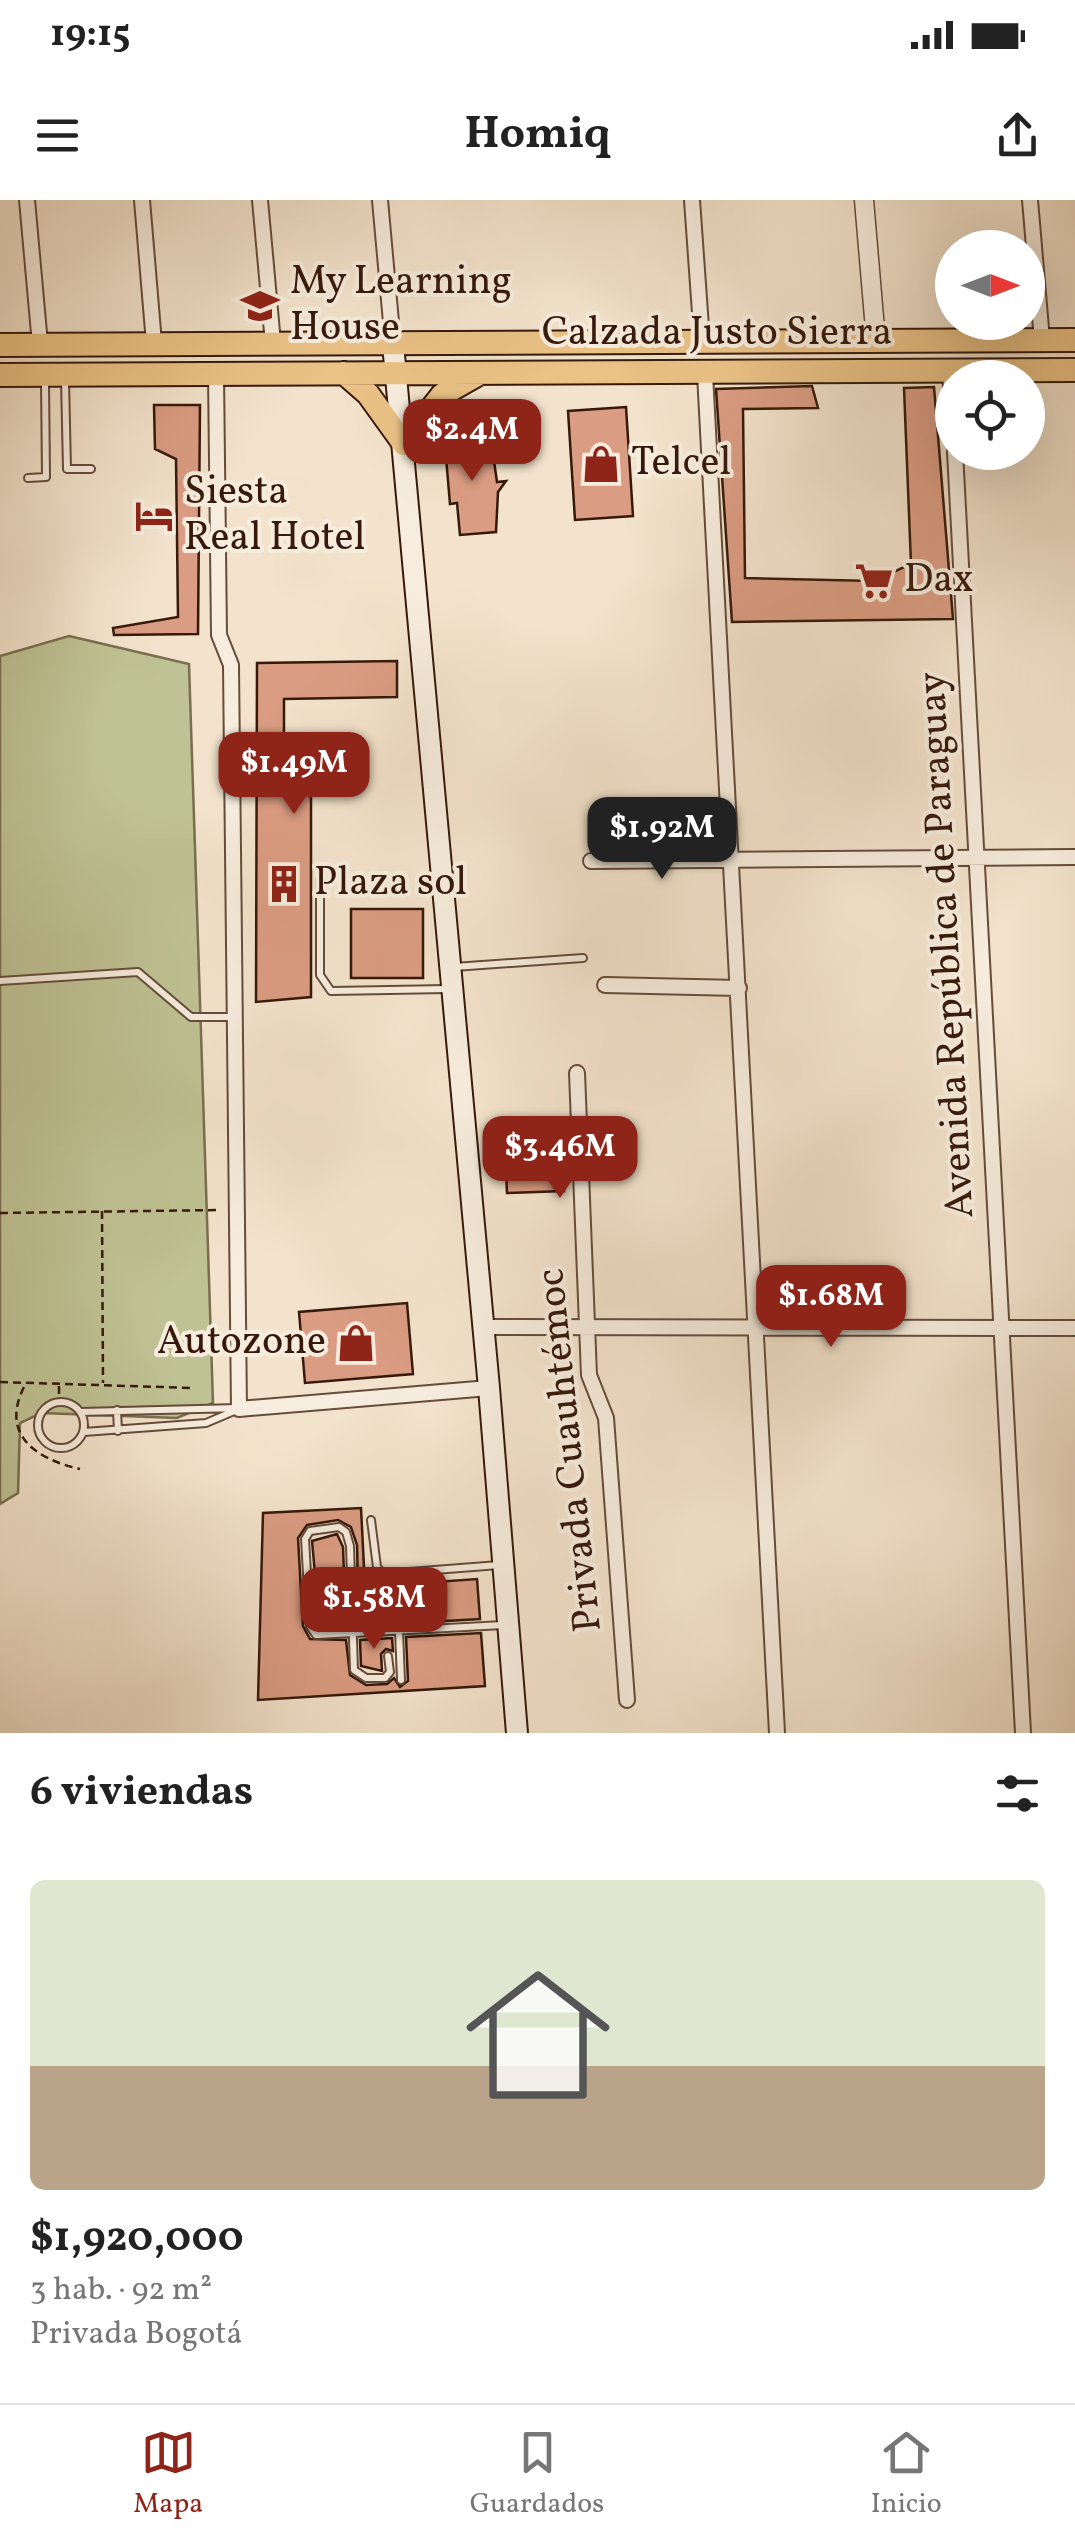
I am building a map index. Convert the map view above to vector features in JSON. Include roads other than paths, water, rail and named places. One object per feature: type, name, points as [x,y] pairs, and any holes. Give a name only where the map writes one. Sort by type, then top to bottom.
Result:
[{"type":"main road","name":"Calzada Justo Sierra","points":[[0,345],[1042,340]]},
{"type":"main road","name":"Calzada Justo Sierra","points":[[1045,340],[1075,340]]},
{"type":"main road","points":[[705,374],[711,358],[718,354],[783,353],[794,341]]},
{"type":"main road","points":[[393,344],[490,1388],[516,1733]]},
{"type":"main road","name":"Calzada Justo Sierra","points":[[0,375],[935,370]]},
{"type":"main road","name":"Calzada Justo Sierra","points":[[1045,370],[1075,370]]},
{"type":"main road","points":[[404,444],[442,395],[485,372]]},
{"type":"main road","points":[[344,374],[388,418],[404,444]]},
{"type":"street","points":[[27,200],[40,344]]},
{"type":"street","points":[[142,200],[154,343]]},
{"type":"street","points":[[260,200],[272,342]]},
{"type":"street","points":[[380,200],[393,344]]},
{"type":"street","points":[[692,200],[702,340]]},
{"type":"street","points":[[864,200],[876,341]]},
{"type":"street","points":[[1030,200],[1033,230]]},
{"type":"street","points":[[216,374],[219,635],[230,665],[239,1408],[490,1388]]},
{"type":"street","points":[[705,374],[778,1733]]},
{"type":"street","name":"Avenida República de Paraguay","points":[[956,470],[1023,1733]]},
{"type":"street","points":[[592,862],[1075,857]]},
{"type":"street","points":[[604,985],[739,988]]},
{"type":"street","name":"Privada Cuauhtémoc","points":[[577,1073],[591,1389],[606,1418],[627,1700]]},
{"type":"street","points":[[482,1328],[1075,1328]]},
{"type":"lane","points":[[55,374],[67,469],[91,469]]},
{"type":"lane","points":[[28,478],[46,477],[55,374]]},
{"type":"lane","points":[[320,880],[320,974],[331,990],[453,989]]},
{"type":"lane","points":[[451,967],[583,958]]},
{"type":"lane","points":[[0,980],[138,972],[191,1017],[235,1017]]},
{"type":"lane","points":[[60,1401],[81,1412],[239,1408],[206,1423],[84,1432],[73,1445],[64,1448],[42,1438],[40,1415],[60,1401]]},
{"type":"lane","points":[[117,1410],[118,1431]]},
{"type":"lane","points":[[81,1412],[84,1432]]},
{"type":"lane","points":[[372,1520],[377,1567],[382,1574],[505,1564]]},
{"type":"lane","points":[[388,1656],[390,1672],[385,1678],[358,1676],[354,1634],[346,1532],[339,1527],[317,1528],[305,1538],[310,1626],[316,1635],[354,1634],[509,1624]]},
{"type":"lane","points":[[399,1631],[401,1680]]},
{"type":"place","name":"My Learning House","points":[[260,306]]},
{"type":"place","name":"Telcel","points":[[601,464]]},
{"type":"place","name":"Siesta Real Hotel","points":[[154,516]]},
{"type":"place","name":"Dax","points":[[874,581]]},
{"type":"place","name":"Plaza sol","points":[[284,884]]},
{"type":"place","name":"Autozone","points":[[356,1343]]}]
